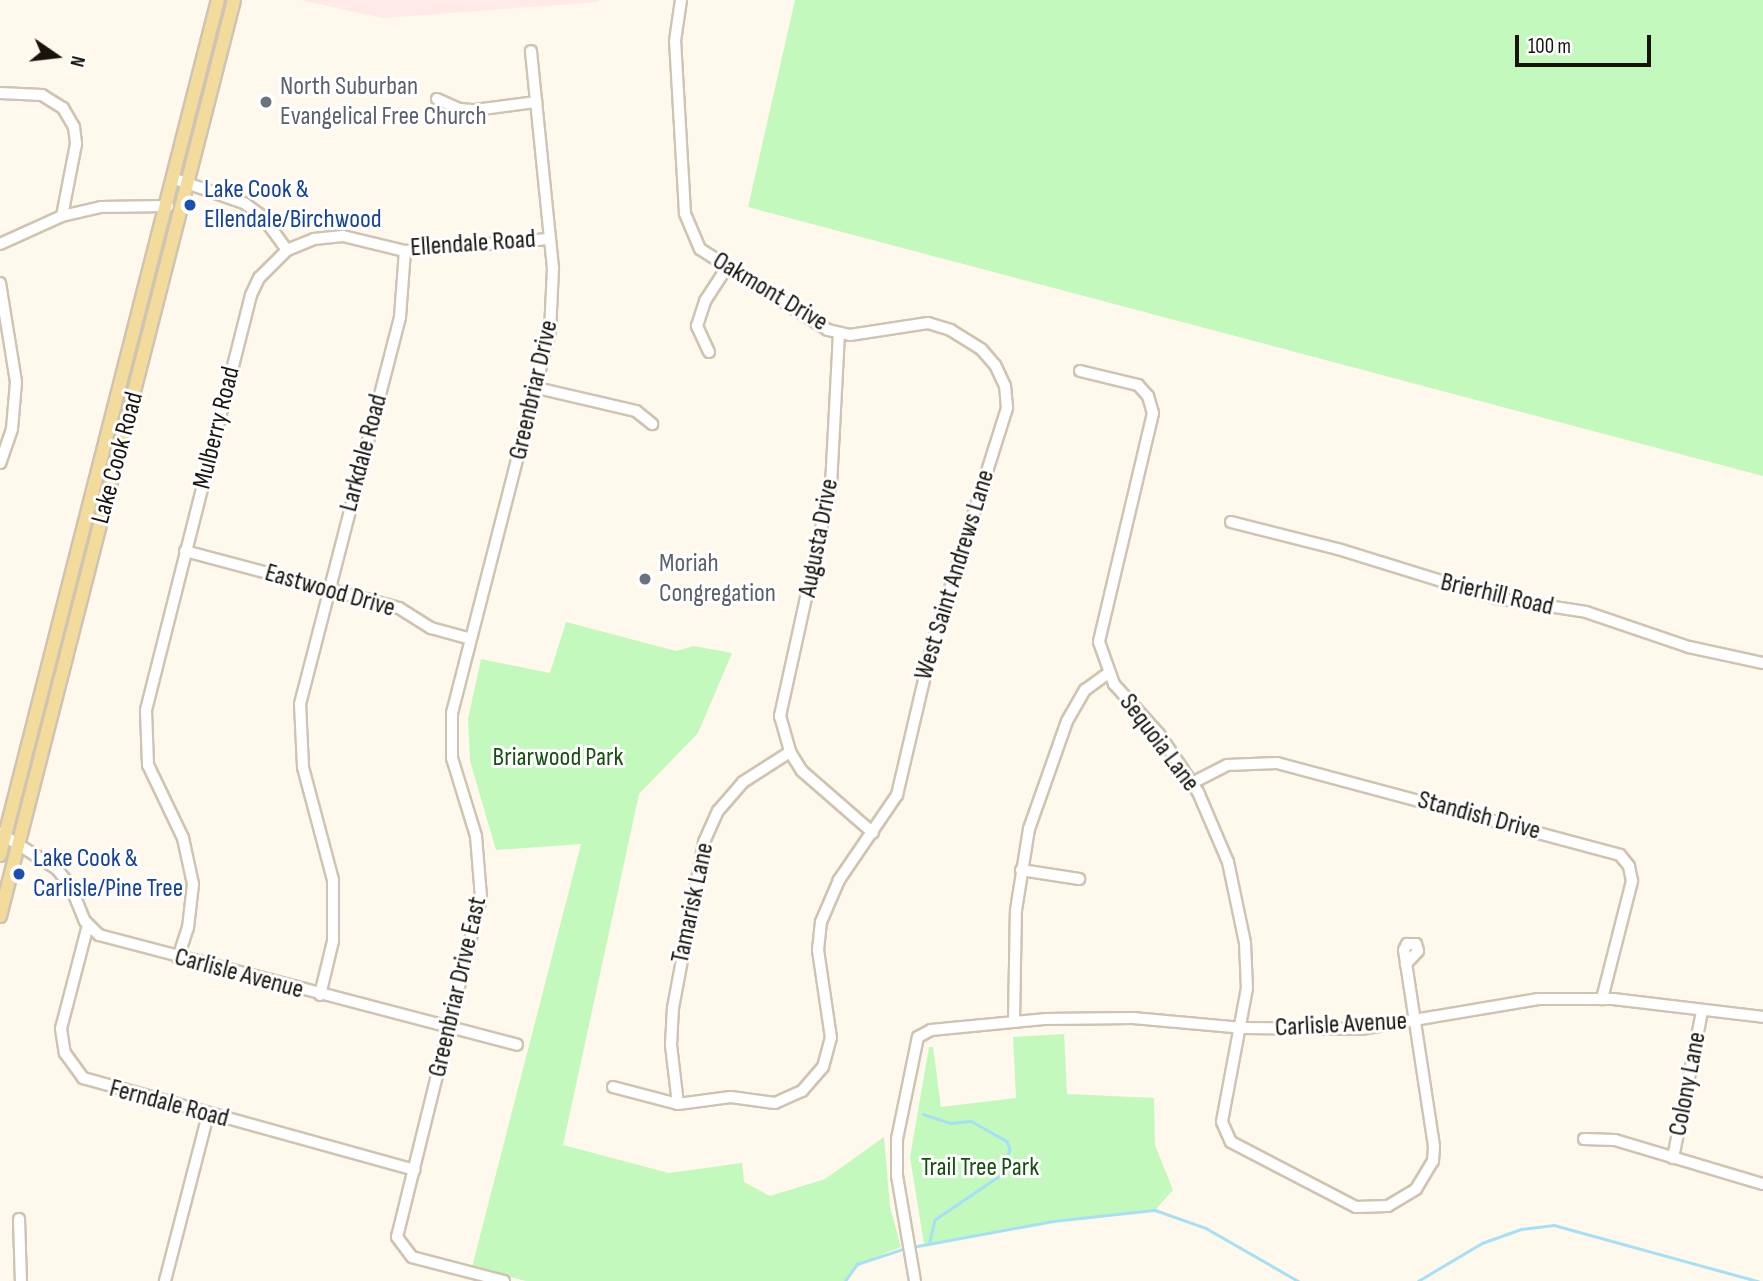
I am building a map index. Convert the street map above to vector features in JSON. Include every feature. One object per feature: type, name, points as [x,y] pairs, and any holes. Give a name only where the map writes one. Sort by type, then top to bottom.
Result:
[{"type":"main road","name":"Lake Cook Road","points":[[0,855],[2,835],[168,206],[218,0]]},
{"type":"main road","name":"Lake Cook Road","points":[[0,916],[234,0]]},
{"type":"street","name":"Oakmont Drive","points":[[681,0],[675,41],[685,213],[700,249],[802,318],[839,333],[928,323],[966,338],[995,365]]},
{"type":"street","name":"Greenbriar Drive","points":[[461,680],[537,388],[553,306],[531,51]]},
{"type":"street","points":[[0,93],[42,95],[62,108],[74,127],[76,144],[62,216]]},
{"type":"street","points":[[437,99],[467,109],[536,102]]},
{"type":"street","points":[[175,178],[244,203],[263,217],[287,250]]},
{"type":"street","points":[[0,244],[62,216],[127,204],[168,206]]},
{"type":"street","name":"Ellendale Road","points":[[287,250],[314,239],[343,236],[405,251],[549,239]]},
{"type":"street","name":"Mulberry Road","points":[[178,958],[192,907],[190,861],[174,819],[154,783],[145,738],[150,683],[251,295],[269,265],[287,250]]},
{"type":"street","name":"Larkdale Road","points":[[320,995],[334,912],[328,853],[300,745],[300,704],[400,317],[405,251]]},
{"type":"street","points":[[709,352],[697,326],[705,301],[726,269]]},
{"type":"street","points":[[0,284],[16,382],[12,429],[0,463]]},
{"type":"street","name":"Augusta Drive","points":[[790,752],[785,739],[781,701],[831,484],[839,333]]},
{"type":"street","name":"West Saint Andrews Lane","points":[[678,1104],[732,1097],[786,1101],[815,1079],[831,1038],[818,950],[821,922],[839,880],[900,788],[932,646],[1005,421],[1007,397],[995,365]]},
{"type":"street","name":"Sequoia Lane","points":[[1080,371],[1138,385],[1150,401],[1153,419],[1100,624],[1101,654],[1108,673],[1192,782],[1213,824],[1237,900],[1247,988],[1242,1028],[1222,1122],[1231,1142],[1253,1156],[1356,1206],[1372,1209],[1400,1201],[1416,1189],[1433,1161],[1416,1022]]},
{"type":"street","points":[[537,388],[636,411],[652,424]]},
{"type":"street","name":"Brierhill Road","points":[[1231,522],[1338,549],[1496,598],[1596,615],[1689,647],[1763,663]]},
{"type":"street","name":"Eastwood Drive","points":[[185,551],[399,608],[430,628],[471,639]]},
{"type":"street","points":[[1014,1021],[1016,910],[1021,870],[1039,796],[1067,722],[1085,690],[1108,673]]},
{"type":"street","name":"Greenbriar Drive East","points":[[461,680],[452,713],[452,758],[476,836],[481,897],[398,1228],[403,1252],[503,1281]]},
{"type":"street","points":[[790,752],[813,784],[873,832]]},
{"type":"street","name":"Tamarisk Lane","points":[[678,1104],[671,1045],[673,1008],[704,842],[718,811],[743,782],[790,752]]},
{"type":"street","name":"Standish Drive","points":[[1192,782],[1227,765],[1277,763],[1620,855],[1629,866],[1632,881],[1602,999]]},
{"type":"street","points":[[2,835],[57,869],[88,925]]},
{"type":"street","points":[[1021,870],[1079,879]]},
{"type":"street","name":"Carlisle Avenue","points":[[88,925],[106,938],[449,1030],[517,1045]]},
{"type":"street","name":"Ferndale Road","points":[[88,925],[61,1029],[72,1068],[97,1085],[414,1170]]},
{"type":"street","points":[[1406,964],[1416,1022]]},
{"type":"street","name":"Carlisle Avenue","points":[[915,1281],[897,1177],[897,1139],[918,1037],[950,1027],[1014,1021],[1133,1018],[1242,1028],[1361,1029],[1416,1022],[1538,999],[1602,999],[1763,1017]]},
{"type":"street","name":"Colony Lane","points":[[1674,1158],[1702,1011]]},
{"type":"street","points":[[613,1087],[678,1104]]},
{"type":"street","points":[[165,1281],[208,1115]]},
{"type":"street","points":[[1584,1139],[1615,1140],[1763,1184]]},
{"type":"street","points":[[19,1219],[21,1281]]},
{"type":"shaded area","points":[[301,0],[599,0],[599,2],[383,18]]},
{"type":"green space","points":[[795,0],[1763,0],[1763,476],[748,207]]},
{"type":"green space","name":"Briarwood Park","points":[[566,622],[676,651],[694,646],[732,653],[698,733],[639,794],[563,1145],[669,1173],[742,1163],[744,1182],[770,1196],[825,1179],[884,1137],[890,1207],[901,1247],[857,1264],[845,1281],[526,1281],[472,1267],[581,844],[496,850],[470,761],[468,719],[481,659],[550,673]]},
{"type":"green space","name":"Trail Tree Park","points":[[1064,1034],[1067,1094],[1154,1098],[1155,1145],[1173,1190],[1155,1210],[1053,1221],[924,1244],[910,1157],[929,1047],[933,1047],[941,1107],[1016,1098],[1013,1037]]},
{"type":"waterway","points":[[923,1114],[951,1123],[971,1121],[1007,1141],[1010,1149],[1003,1174],[935,1220],[930,1242]]},
{"type":"waterway","points":[[912,1247],[1053,1221],[1155,1210],[1206,1228],[1298,1281]]},
{"type":"waterway","points":[[1418,1281],[1482,1243],[1521,1229],[1554,1225],[1758,1281]]},
{"type":"waterway","points":[[845,1281],[857,1264],[906,1248]]},
{"type":"place","name":"North Suburban Evangelical Free Church","points":[[266,102]]},
{"type":"place","name":"Lake Cook & Ellendale/Birchwood","points":[[190,205]]},
{"type":"place","name":"Moriah Congregation","points":[[645,579]]},
{"type":"place","name":"Lake Cook & Carlisle/Pine Tree","points":[[19,874]]}]
